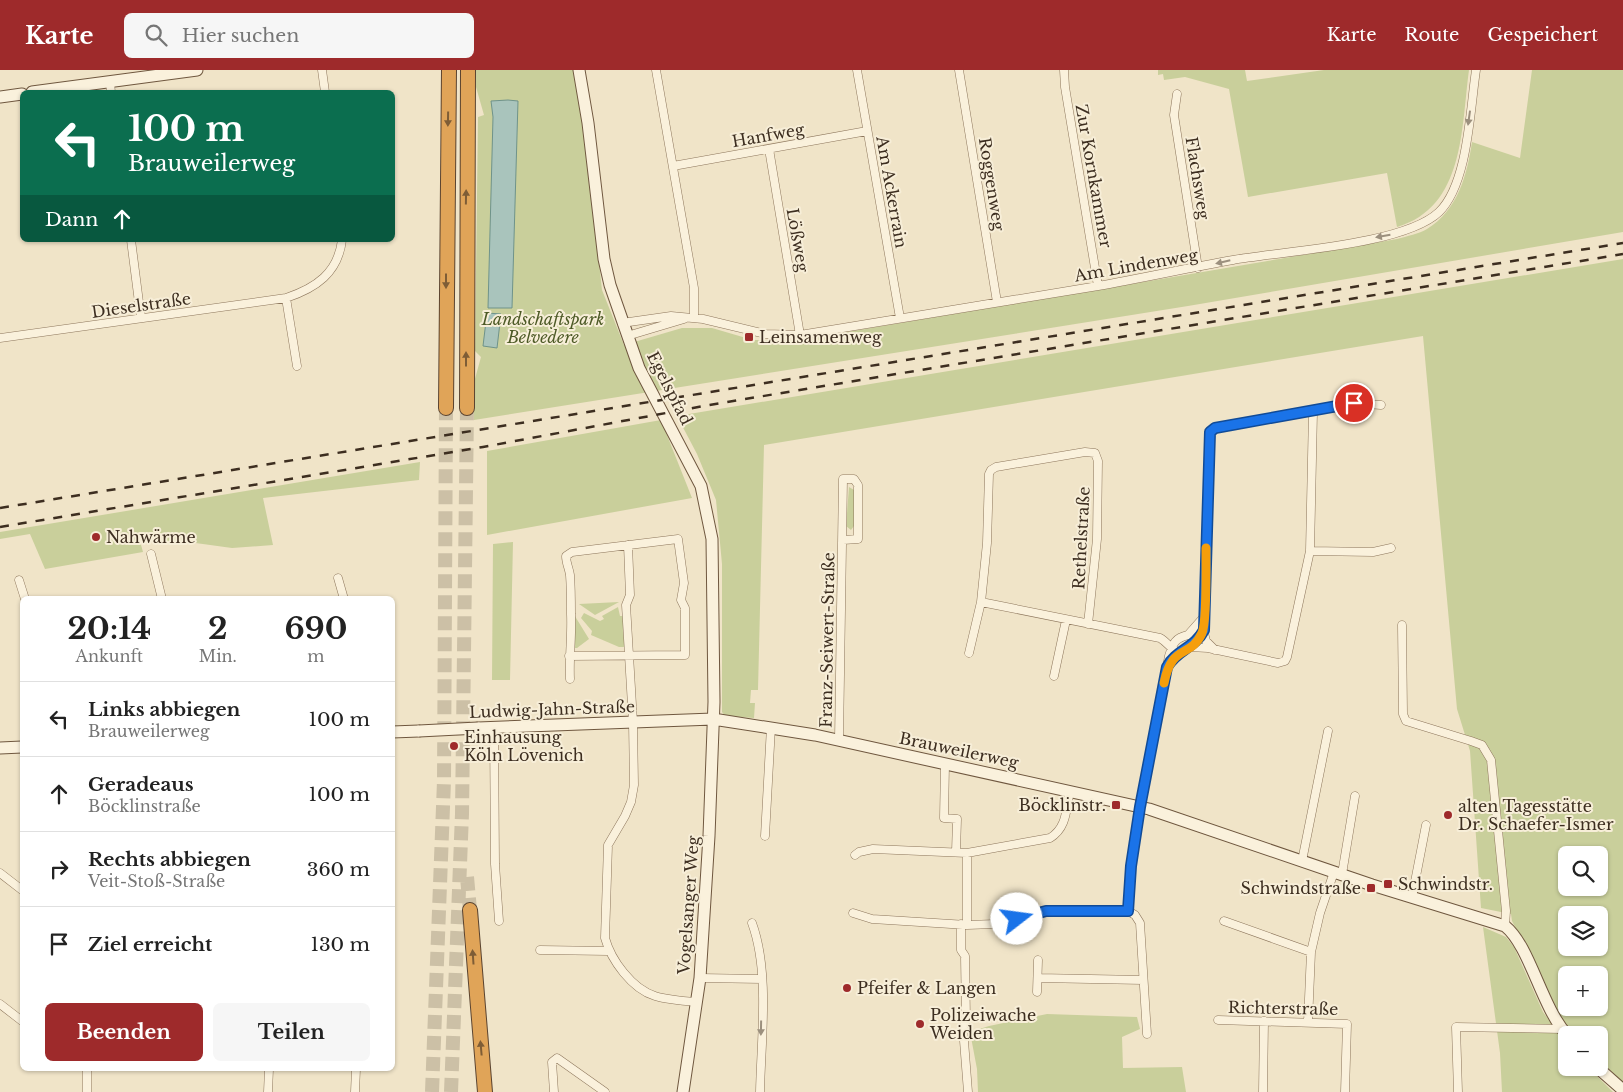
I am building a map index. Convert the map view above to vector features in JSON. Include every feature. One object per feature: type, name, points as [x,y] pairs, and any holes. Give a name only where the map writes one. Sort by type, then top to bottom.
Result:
[{"type":"highway","points":[[446,408],[449,70]]},
{"type":"highway","points":[[466,408],[468,70]]},
{"type":"highway","points":[[470,910],[485,1092]]},
{"type":"street","points":[[72,90],[111,88],[197,70]]},
{"type":"street","points":[[322,70],[325,90]]},
{"type":"street","name":"Egelspfad","points":[[579,70],[588,123],[604,259],[622,323],[643,374],[695,471],[705,499],[713,558],[713,720]]},
{"type":"street","points":[[656,70],[694,288],[690,318]]},
{"type":"street","name":"Am Ackerrain","points":[[857,70],[900,318]]},
{"type":"street","name":"Roggenweg","points":[[959,70],[997,302]]},
{"type":"street","name":"Zur Kornkammer","points":[[1064,70],[1065,87],[1098,286]]},
{"type":"street","name":"Am Lindenweg","points":[[622,323],[671,316],[690,318],[766,334],[800,335],[1098,286],[1232,260],[1396,234],[1423,224],[1433,217],[1452,195],[1461,172],[1476,70]]},
{"type":"street","points":[[0,97],[20,94]]},
{"type":"street","name":"Flachsweg","points":[[1177,94],[1174,115],[1198,268]]},
{"type":"street","name":"Hanfweg","points":[[673,166],[867,131]]},
{"type":"street","name":"Lößweg","points":[[768,149],[800,335]]},
{"type":"street","points":[[131,242],[141,318]]},
{"type":"street","name":"Dieselstraße","points":[[0,338],[286,298],[305,292],[321,282],[336,260],[341,242]]},
{"type":"street","points":[[286,298],[296,366]]},
{"type":"street","name":"Am Lindenweg","points":[[627,336],[690,318]]},
{"type":"street","points":[[1215,650],[1206,641],[1204,630],[1210,432],[1215,428],[1354,403],[1381,405]]},
{"type":"street","points":[[1160,638],[1176,652],[1189,647],[1215,650],[1278,663],[1285,662],[1310,551],[1312,412]]},
{"type":"street","name":"Rethelstraße","points":[[981,602],[991,470],[996,467],[1085,452],[1095,453],[1098,461],[1097,539],[1088,624]]},
{"type":"street","name":"Franz-Seiwert-Straße","points":[[839,740],[843,479],[854,479],[858,485],[858,539],[843,540]]},
{"type":"street","points":[[569,656],[685,655],[685,608],[681,600],[684,583],[678,539],[572,552],[566,556],[566,564],[570,572],[572,640],[569,656],[570,679]]},
{"type":"street","points":[[628,545],[630,595],[626,605],[627,645],[630,654],[634,785],[631,802],[625,816],[613,834],[606,859],[605,927],[608,951],[626,974],[653,996],[697,1002]]},
{"type":"street","points":[[1310,551],[1373,552],[1391,548]]},
{"type":"street","points":[[151,554],[161,596]]},
{"type":"street","points":[[338,578],[343,596]]},
{"type":"street","points":[[19,580],[24,596]]},
{"type":"street","points":[[969,653],[981,602],[1160,638],[1179,638]]},
{"type":"street","points":[[1128,911],[1131,866],[1140,807],[1172,647],[1175,640],[1188,635],[1196,628],[1204,616]]},
{"type":"street","points":[[1054,676],[1066,620]]},
{"type":"street","points":[[1402,625],[1403,714],[1406,721],[1482,745],[1491,760],[1506,911],[1505,926],[1520,945],[1544,1000],[1560,1026]]},
{"type":"street","points":[[1167,667],[1171,660],[1189,647],[1204,630]]},
{"type":"street","points":[[1188,635],[1194,637],[1189,647]]},
{"type":"street","name":"Ludwig-Jahn-Straße","points":[[395,732],[713,720]]},
{"type":"street","name":"Brauweilerweg","points":[[713,720],[770,727],[839,740],[1140,807],[1505,926]]},
{"type":"street","name":"Vogelsanger Weg","points":[[683,1092],[700,978],[713,720]]},
{"type":"street","points":[[494,727],[494,856],[499,921]]},
{"type":"street","points":[[765,836],[770,727]]},
{"type":"street","points":[[1302,861],[1328,731]]},
{"type":"street","points":[[0,748],[20,747]]},
{"type":"street","points":[[946,764],[944,818],[956,819],[956,852]]},
{"type":"street","points":[[855,855],[873,849],[967,853],[1050,838],[1059,832],[1064,823],[1070,791]]},
{"type":"street","points":[[1308,1022],[1311,952],[1320,912],[1338,873],[1355,796]]},
{"type":"street","points":[[1412,897],[1426,825]]},
{"type":"street","points":[[967,853],[961,950],[965,956],[966,1020],[963,1028],[968,1092]]},
{"type":"street","points":[[0,873],[20,888]]},
{"type":"street","points":[[853,913],[872,920],[996,924],[1046,911],[1128,911],[1140,923],[1147,1034]]},
{"type":"street","points":[[1224,921],[1311,952]]},
{"type":"street","points":[[752,923],[758,940],[762,979],[760,1092]]},
{"type":"street","points":[[540,950],[608,951]]},
{"type":"street","points":[[1037,992],[1038,960]]},
{"type":"street","points":[[700,978],[762,979]]},
{"type":"street","points":[[1038,978],[1143,980]]},
{"type":"street","points":[[0,1004],[20,1019]]},
{"type":"street","name":"Richterstraße","points":[[1218,1020],[1347,1024],[1345,1092]]},
{"type":"street","points":[[1263,1092],[1264,1021]]},
{"type":"street","points":[[1458,1092],[1456,1028],[1558,1032]]},
{"type":"street","points":[[554,1092],[552,1062],[558,1058],[605,1092]]},
{"type":"street","points":[[87,1092],[88,1071]]},
{"type":"street","points":[[268,1092],[269,1071]]},
{"type":"street","points":[[355,1092],[356,1071]]},
{"type":"street","points":[[1607,1076],[1623,1090]]},
{"type":"green space","name":"Landschaftspark Belvedere","points":[[476,70],[575,70],[581,93],[602,290],[624,345],[682,328],[712,328],[753,340],[800,340],[1413,235],[1424,231],[1438,221],[1454,202],[1464,179],[1472,142],[1520,158],[1532,70],[1623,70],[1623,232],[1188,306],[474,420],[473,386],[481,357],[475,351],[478,117],[484,115],[476,87]]},
{"type":"green space","points":[[1158,70],[1245,70],[1247,81],[1324,70],[1469,70],[1461,140],[1448,184],[1436,202],[1419,217],[1397,227],[1387,173],[1248,197],[1229,89],[1185,77],[1164,80],[1163,74],[1158,75]]},
{"type":"green space","points":[[1623,259],[1623,1082],[1608,1068],[1608,1026],[1564,1026],[1560,1016],[1608,1016],[1608,966],[1558,966],[1558,1013],[1512,921],[1511,914],[1481,908],[1470,751],[1457,709],[1423,336],[764,445],[758,690],[751,690],[750,703],[755,703],[754,718],[725,716],[722,712],[722,564],[716,500],[697,454],[677,416]]},
{"type":"green space","points":[[661,420],[692,498],[487,535],[487,451]]},
{"type":"green space","points":[[420,462],[419,480],[263,498],[273,545],[232,548],[181,541],[164,543],[160,539],[150,540],[138,534],[143,552],[45,569],[30,534],[0,539],[0,532]]},
{"type":"green space","points":[[849,487],[854,490],[854,526],[851,530],[846,526]]},
{"type":"green space","points":[[513,542],[510,680],[492,680],[493,544]]},
{"type":"green space","points":[[619,602],[595,615],[579,604]]},
{"type":"green space","points":[[618,607],[620,616],[624,616],[625,647],[619,647],[591,635],[592,631],[581,618],[584,613],[600,621],[604,619],[602,616]]},
{"type":"green space","points":[[573,613],[589,639],[577,648],[574,648]]},
{"type":"green space","points":[[1483,927],[1506,937],[1514,947],[1543,1012],[1558,1032],[1558,1076],[1597,1076],[1613,1092],[1502,1092],[1500,1053]]},
{"type":"green space","points":[[1047,1014],[1137,1017],[1140,1029],[1122,1037],[1123,1068],[1182,1067],[1186,1092],[978,1092],[977,1069],[970,1032],[989,1026]]},
{"type":"water","points":[[491,101],[518,101],[512,308],[488,308],[493,117]]},
{"type":"water","points":[[487,313],[501,314],[497,348],[483,346]]},
{"type":"tunnel","points":[[432,1092],[444,781],[446,408]]},
{"type":"tunnel","points":[[451,1092],[462,814],[467,408]]},
{"type":"tunnel","points":[[467,877],[470,910]]},
{"type":"railway","points":[[0,508],[1623,243]]},
{"type":"railway","points":[[0,527],[483,447],[709,405],[1623,254]]},
{"type":"slow traffic","points":[[1164,683],[1167,667],[1171,660],[1195,643],[1204,630],[1206,548]]},
{"type":"place","name":"Leinsamenweg","points":[[749,337]]},
{"type":"place","name":"Nahwärme","points":[[96,537]]},
{"type":"place","name":"Einhausung Köln Lövenich","points":[[454,746]]},
{"type":"place","name":"Böcklinstr.","points":[[1116,805]]},
{"type":"place","name":"alten Tagesstätte Dr. Schaefer-Ismer","points":[[1448,815]]},
{"type":"place","name":"Schwindstr.","points":[[1388,884]]},
{"type":"place","name":"Schwindstraße","points":[[1371,888]]},
{"type":"place","name":"Pfeifer & Langen","points":[[847,988]]},
{"type":"place","name":"Polizeiwache Weiden","points":[[920,1024]]},
{"type":"route","points":[[1017,919],[1046,911],[1128,911],[1130,906],[1131,866],[1140,807],[1167,667],[1174,657],[1195,643],[1204,630],[1208,438],[1210,432],[1215,428],[1354,403]]}]
